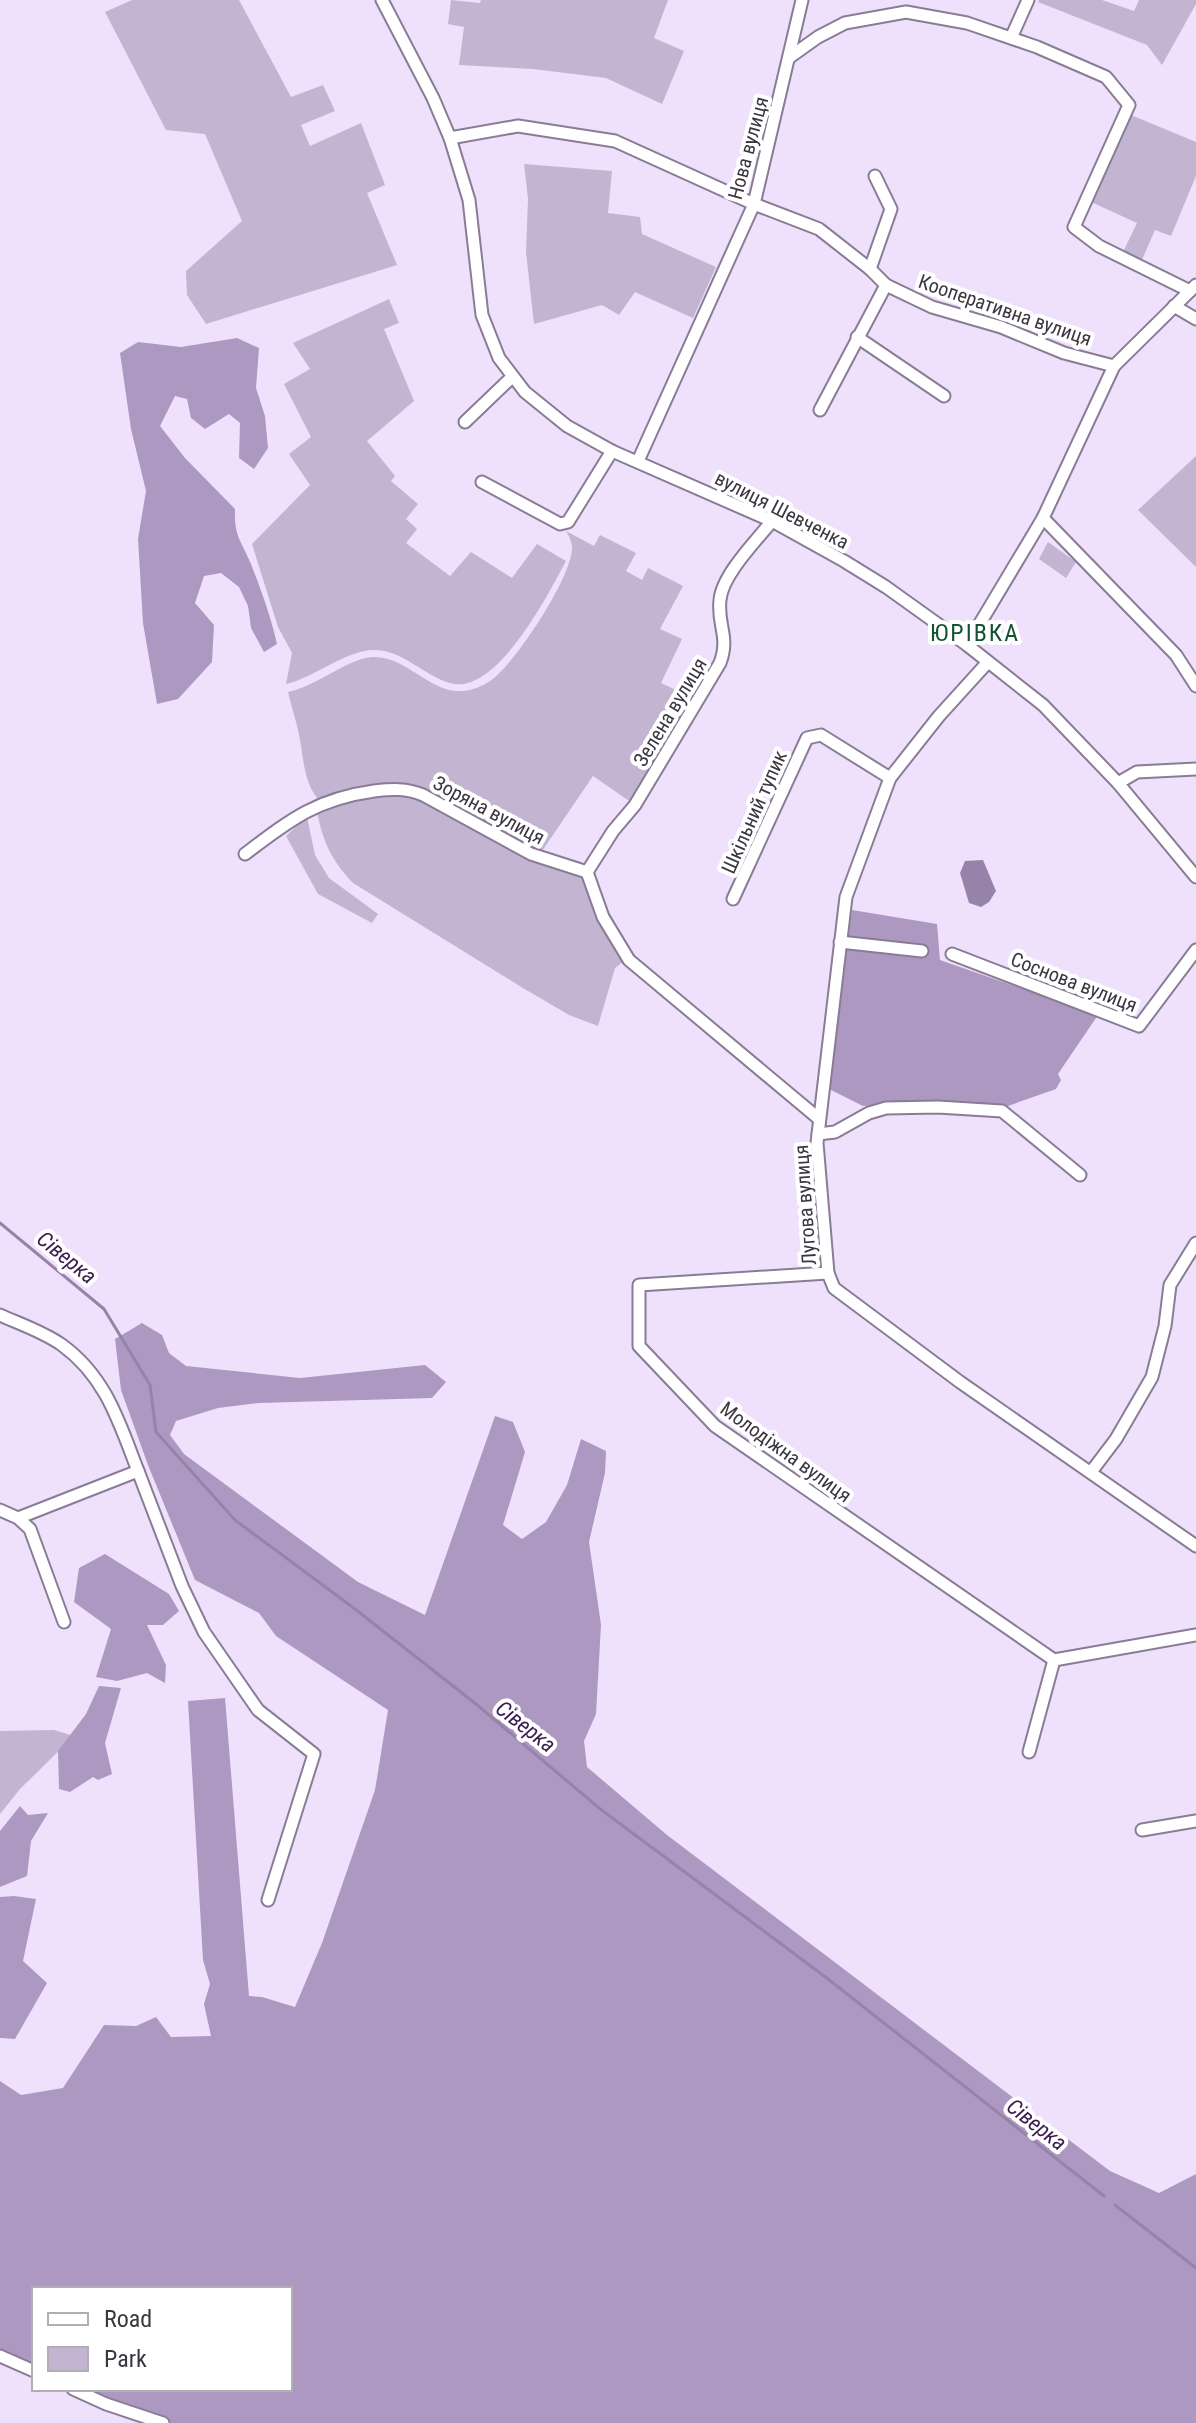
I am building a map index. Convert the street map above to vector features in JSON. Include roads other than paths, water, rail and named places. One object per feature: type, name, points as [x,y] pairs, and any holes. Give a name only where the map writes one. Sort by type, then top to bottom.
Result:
[{"type":"street","name":"вулиця Шевченка","points":[[382,0],[433,98],[450,138],[469,200],[482,315],[494,349],[512,377],[539,406],[567,426],[612,451],[772,521],[886,587],[967,645],[1043,705],[1118,783],[1196,877]]},
{"type":"street","points":[[790,57],[802,0]]},
{"type":"street","points":[[1011,38],[1028,0]]},
{"type":"street","points":[[790,57],[845,23],[906,12],[967,23],[1106,77],[1129,105],[1074,227],[1099,246],[1193,288],[1114,366],[1043,518],[967,645]]},
{"type":"street","points":[[797,26],[818,37]]},
{"type":"street","name":"Нова вулиця","points":[[638,461],[754,204],[790,57]]},
{"type":"street","points":[[450,138],[518,126],[615,141],[754,204]]},
{"type":"street","points":[[870,269],[891,209],[875,176]]},
{"type":"street","name":"Кооперативна вулиця","points":[[754,204],[819,229],[886,285],[932,307],[1001,327],[1064,353],[1114,366]]},
{"type":"street","points":[[820,410],[886,285]]},
{"type":"street","points":[[1174,306],[1196,319]]},
{"type":"street","points":[[857,337],[944,396]]},
{"type":"street","points":[[465,422],[512,377]]},
{"type":"street","points":[[482,482],[560,524],[568,522],[612,451]]},
{"type":"street","points":[[1043,518],[1176,655],[1196,686]]},
{"type":"street","name":"Зелена вулиця","points":[[587,872],[613,831],[635,805],[720,663],[726,646],[720,599],[724,585],[772,521]]},
{"type":"street","name":"Лугова вулиця","points":[[988,662],[939,716],[890,778],[846,897],[818,1118],[828,1273],[834,1288],[960,1382],[1196,1546]]},
{"type":"street","name":"Шкільний тупик","points":[[733,899],[807,738],[821,735],[890,778]]},
{"type":"street","points":[[1118,783],[1137,772],[1196,769]]},
{"type":"street","name":"Зоряна вулиця","points":[[245,854],[322,802],[345,795],[392,789],[410,790],[423,795],[531,854],[587,872]]},
{"type":"street","points":[[587,872],[603,917],[629,960],[818,1118]]},
{"type":"street","points":[[840,942],[922,951]]},
{"type":"street","name":"Соснова вулиця","points":[[952,954],[1139,1026],[1196,950]]},
{"type":"street","points":[[818,1134],[835,1132],[869,1113],[886,1108],[1002,1111],[1080,1175]]},
{"type":"street","points":[[1091,1472],[1129,1419],[1152,1377],[1165,1326],[1170,1285],[1196,1243]]},
{"type":"street","name":"Молодіжна вулиця","points":[[828,1273],[639,1285],[639,1346],[715,1426],[1054,1660]]},
{"type":"street","points":[[0,1315],[61,1344],[86,1367],[110,1398],[182,1586],[204,1632],[258,1710],[314,1754],[268,1900]]},
{"type":"street","points":[[18,1518],[138,1471]]},
{"type":"street","points":[[0,1510],[18,1518],[30,1529],[64,1622]]},
{"type":"street","points":[[1029,1752],[1054,1660],[1196,1635]]},
{"type":"street","points":[[1142,1830],[1196,1821]]},
{"type":"street","points":[[0,2356],[32,2370]]},
{"type":"street","points":[[77,2391],[163,2423]]},
{"type":"waterway","name":"Сіверка","points":[[0,1223],[104,1309],[150,1385],[156,1432],[235,1520],[476,1704],[599,1808],[828,1979],[1104,2196]]},
{"type":"waterway","name":"Сіверка","points":[[1115,2205],[1196,2268]]},
{"type":"district","name":"ЮРІВКА","points":[[975,633]]}]
